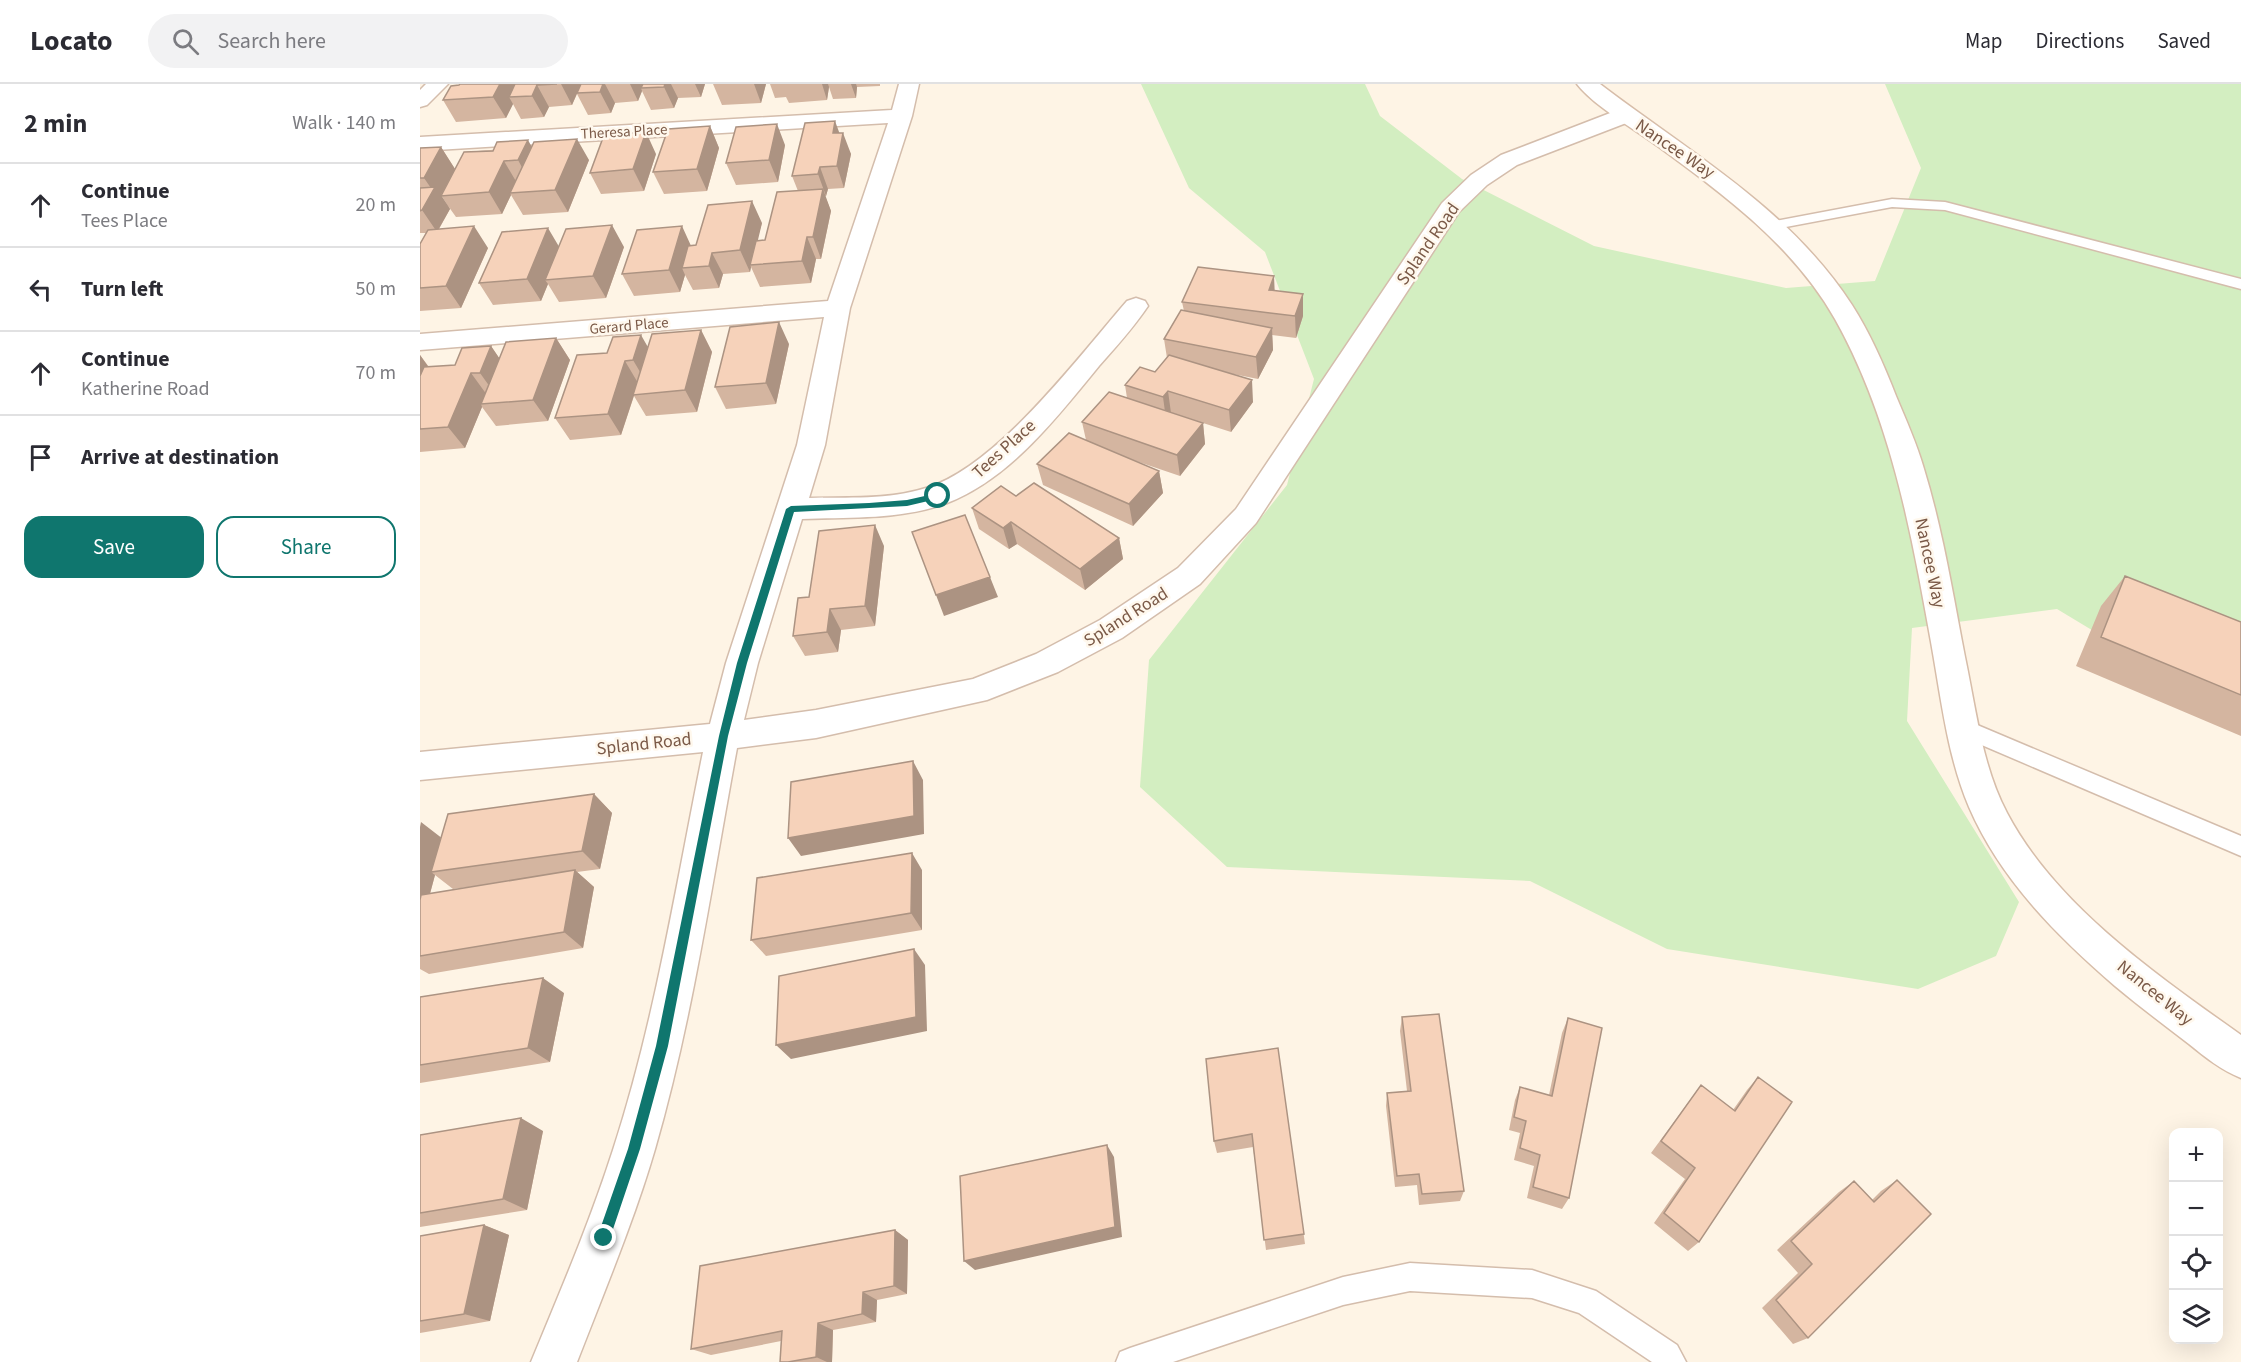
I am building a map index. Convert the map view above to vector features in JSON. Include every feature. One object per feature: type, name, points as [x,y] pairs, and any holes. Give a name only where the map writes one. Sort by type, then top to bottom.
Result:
[{"type":"street","points":[[420,101],[438,84]]},
{"type":"street","points":[[554,1362],[604,1238],[634,1149],[662,1046],[723,736],[742,663],[811,445],[838,308],[901,116],[909,84]]},
{"type":"street","name":"Nancee Way","points":[[1587,84],[1626,115],[1730,187],[1775,225],[1808,260],[1839,304],[1866,352],[1914,482],[1963,728],[1981,789],[1997,827],[2034,881],[2076,925],[2146,990],[2241,1059]]},
{"type":"street","name":"Spland Road","points":[[420,766],[723,736],[816,724],[976,691],[1047,663],[1111,629],[1189,576],[1246,516],[1450,208],[1479,180],[1509,160],[1626,115]]},
{"type":"street","name":"Theresa Place","points":[[420,144],[901,116]]},
{"type":"street","name":"Tees Place","points":[[791,509],[907,503],[938,496],[967,483],[1004,453],[1038,418],[1136,306]]},
{"type":"street","name":"Gerard Place","points":[[420,342],[838,308]]},
{"type":"lane","points":[[1775,225],[1892,202],[1945,206],[2241,284]]},
{"type":"lane","points":[[1963,728],[2241,846]]},
{"type":"lane","points":[[1130,1362],[1343,1292],[1410,1277],[1532,1284],[1586,1301],[1667,1355],[1672,1362]]},
{"type":"green space","points":[[1141,84],[1365,84],[1380,116],[1462,179],[1594,246],[1786,288],[1875,281],[1921,168],[1885,84],[2241,84],[2241,720],[2057,609],[1912,628],[1907,721],[2019,902],[1996,956],[1918,989],[1667,949],[1530,881],[1227,867],[1140,787],[1149,660],[1287,485],[1314,379],[1265,252],[1189,188]]},
{"type":"building","points":[[500,84],[493,97],[443,100],[451,86]]},
{"type":"building","points":[[515,84],[557,84],[537,85],[532,96],[509,97]]},
{"type":"building","points":[[581,84],[603,84],[600,92],[577,93]]},
{"type":"building","points":[[643,84],[665,84],[664,87],[641,88]]},
{"type":"building","points":[[835,121],[833,133],[843,133],[837,166],[820,167],[818,174],[792,176],[805,123]]},
{"type":"building","points":[[777,124],[769,160],[726,163],[736,127]]},
{"type":"building","points":[[710,126],[697,169],[653,172],[668,129]]},
{"type":"building","points":[[646,132],[633,169],[590,173],[604,135]]},
{"type":"building","points":[[577,139],[555,190],[510,193],[534,142]]},
{"type":"building","points":[[528,140],[518,160],[504,161],[489,192],[441,196],[464,152],[493,151],[497,142]]},
{"type":"building","points":[[441,147],[424,178],[420,178],[420,148]]},
{"type":"building","points":[[435,187],[422,210],[420,211],[420,188]]},
{"type":"building","points":[[823,189],[813,237],[807,237],[802,261],[750,265],[756,241],[765,240],[777,192]]},
{"type":"building","points":[[752,201],[740,250],[712,253],[709,266],[682,268],[688,246],[696,245],[708,205]]},
{"type":"building","points":[[612,225],[593,276],[545,280],[566,229]]},
{"type":"building","points":[[474,226],[446,286],[420,288],[420,244],[428,230]]},
{"type":"building","points":[[682,226],[669,270],[622,274],[637,230]]},
{"type":"building","points":[[548,228],[527,279],[479,283],[502,232]]},
{"type":"building","points":[[1198,267],[1274,276],[1269,290],[1303,294],[1295,316],[1182,302]]},
{"type":"building","points":[[1181,310],[1272,328],[1256,357],[1164,339]]},
{"type":"building","points":[[779,322],[766,383],[715,387],[730,327]]},
{"type":"building","points":[[701,330],[685,390],[633,395],[652,334]]},
{"type":"building","points":[[641,335],[633,360],[625,361],[608,414],[555,418],[577,355],[607,353],[613,337]]},
{"type":"building","points":[[556,338],[533,400],[481,404],[506,342]]},
{"type":"building","points":[[491,346],[480,373],[471,373],[448,427],[420,429],[420,376],[424,367],[455,365],[462,348]]},
{"type":"building","points":[[1169,355],[1252,380],[1229,410],[1168,391],[1163,397],[1125,385],[1140,367],[1155,372]]},
{"type":"building","points":[[1109,392],[1203,423],[1177,455],[1082,422]]},
{"type":"building","points":[[1069,433],[1159,471],[1129,504],[1037,464]]},
{"type":"building","points":[[1034,483],[1119,538],[1080,569],[1011,522],[1003,528],[972,508],[1001,486],[1016,496]]},
{"type":"building","points":[[965,515],[990,577],[936,595],[912,532]]},
{"type":"building","points":[[875,525],[865,606],[830,609],[827,632],[793,636],[798,598],[809,597],[819,531]]},
{"type":"building","points":[[2125,576],[2241,622],[2241,695],[2101,637]]},
{"type":"building","points":[[913,761],[914,816],[788,838],[791,782]]},
{"type":"building","points":[[594,794],[582,851],[431,872],[448,814]]},
{"type":"building","points":[[912,853],[911,913],[751,940],[757,878]]},
{"type":"building","points":[[575,870],[564,932],[420,956],[421,895]]},
{"type":"building","points":[[914,949],[916,1017],[776,1045],[779,976]]},
{"type":"building","points":[[543,978],[528,1048],[420,1065],[420,997]]},
{"type":"building","points":[[1439,1014],[1464,1191],[1422,1194],[1419,1174],[1397,1176],[1387,1093],[1411,1091],[1402,1017]]},
{"type":"building","points":[[1568,1018],[1602,1028],[1569,1198],[1533,1187],[1540,1155],[1520,1148],[1526,1121],[1514,1117],[1520,1087],[1552,1096]]},
{"type":"building","points":[[1278,1048],[1304,1234],[1264,1240],[1252,1134],[1214,1141],[1206,1059]]},
{"type":"building","points":[[1758,1077],[1792,1102],[1699,1242],[1664,1213],[1695,1168],[1661,1141],[1701,1085],[1735,1111]]},
{"type":"building","points":[[521,1118],[503,1199],[420,1213],[420,1135]]},
{"type":"building","points":[[1107,1145],[1115,1227],[964,1261],[960,1176]]},
{"type":"building","points":[[1897,1180],[1931,1214],[1808,1338],[1776,1300],[1812,1264],[1791,1241],[1854,1181],[1874,1202]]},
{"type":"building","points":[[484,1225],[464,1314],[420,1321],[420,1236]]},
{"type":"building","points":[[895,1230],[894,1286],[863,1292],[862,1314],[818,1323],[816,1357],[780,1362],[782,1331],[691,1349],[700,1266]]},
{"type":"route","points":[[604,1238],[634,1149],[662,1046],[723,736],[742,663],[791,509],[907,503],[938,496]]}]
